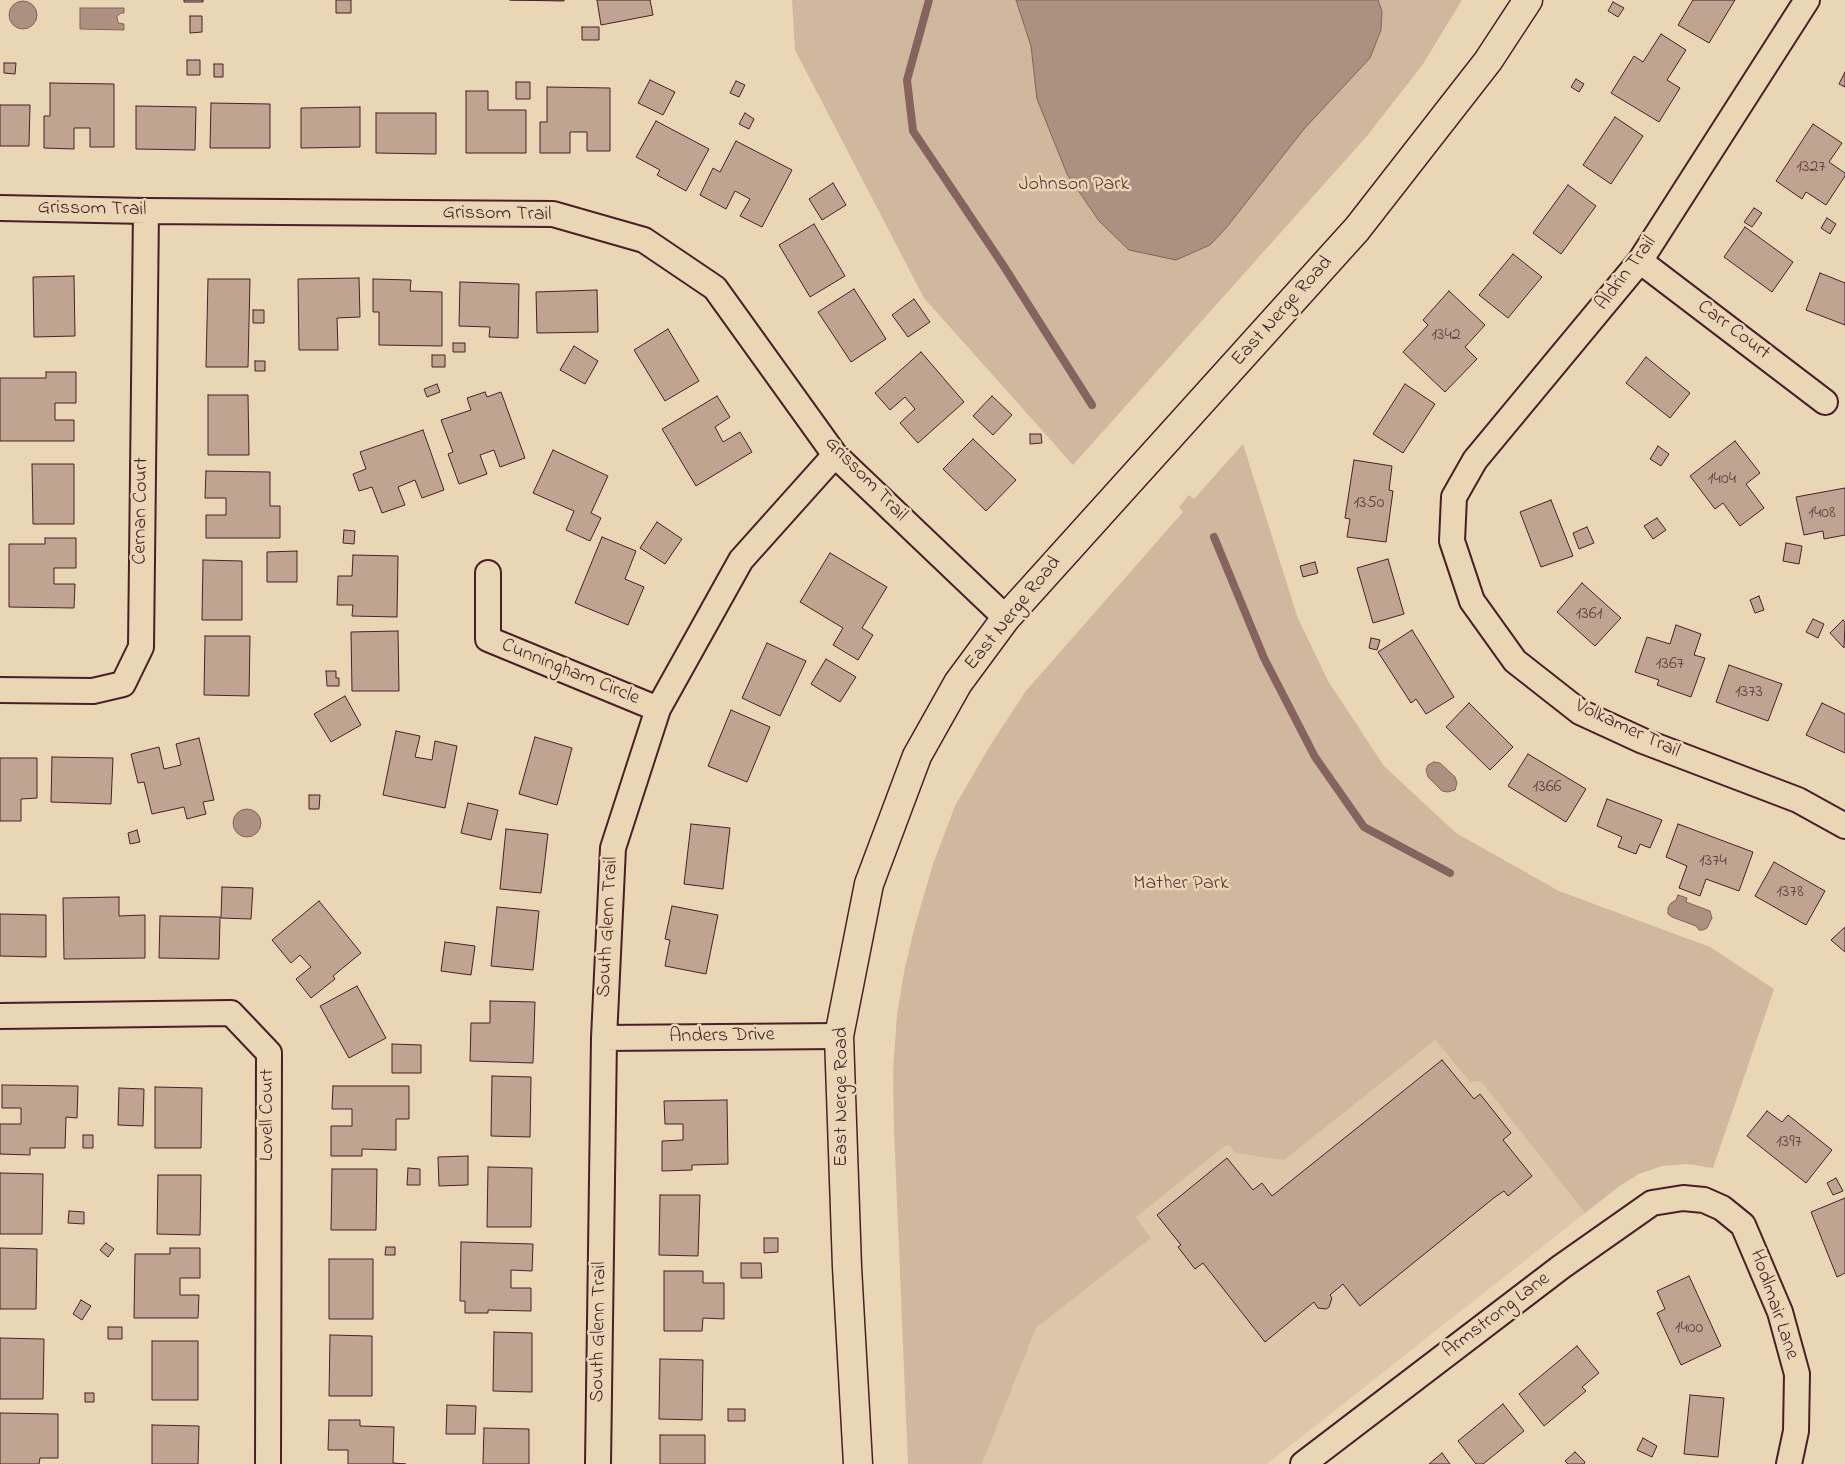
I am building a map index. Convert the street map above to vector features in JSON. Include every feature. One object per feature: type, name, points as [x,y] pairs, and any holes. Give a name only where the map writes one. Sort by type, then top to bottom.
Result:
[{"type":"main road","name":"East Nerge Road","points":[[858,1464],[847,1267],[839,1036],[869,884],[917,756],[958,683],[1006,618],[1357,229],[1488,61],[1528,0]]},
{"type":"street","name":"Aldrin Trail","points":[[1452,542],[1454,497],[1475,460],[1640,261],[1807,0]]},
{"type":"street","name":"Grissom Trail","points":[[0,208],[553,214],[644,240],[715,288],[835,455],[1006,618]]},
{"type":"street","name":"Cernan Court","points":[[0,690],[92,690],[123,684],[141,646],[146,211]]},
{"type":"street","name":"Carr Court","points":[[1640,261],[1825,402]]},
{"type":"street","name":"South Glenn Trail","points":[[598,1464],[604,1038],[612,848],[658,709],[741,560],[835,455]]},
{"type":"street","name":"Volkamer Trail","points":[[1452,542],[1472,601],[1515,661],[1580,712],[1643,741],[1798,800],[1845,826]]},
{"type":"street","name":"Cunningham Circle","points":[[488,573],[488,640],[658,709]]},
{"type":"street","name":"Lovell Court","points":[[0,1016],[231,1013],[269,1053],[268,1464]]},
{"type":"street","name":"Anders Drive","points":[[604,1038],[839,1036]]},
{"type":"street","name":"Armstrong Lane","points":[[1303,1464],[1561,1267],[1652,1204],[1683,1198],[1704,1200]]},
{"type":"street","name":"Hodlmair Lane","points":[[1704,1200],[1722,1208],[1743,1225],[1780,1312],[1797,1374],[1796,1431],[1789,1464]]},
{"type":"shaded area","points":[[1016,0],[1378,0],[1382,11],[1381,30],[1370,58],[1304,129],[1226,228],[1210,245],[1176,260],[1129,250],[1099,221],[1067,174],[1037,99],[1031,46]]},
{"type":"shaded area","points":[[23,1],[33,5],[37,15],[33,25],[23,29],[13,25],[9,15],[13,5]]},
{"type":"shaded area","points":[[80,8],[124,8],[124,13],[117,16],[118,23],[124,24],[124,30],[80,29]]},
{"type":"shaded area","points":[[1434,762],[1440,763],[1455,777],[1457,783],[1455,790],[1442,791],[1428,777],[1426,770],[1428,765]]},
{"type":"shaded area","points":[[247,809],[257,813],[261,823],[257,833],[247,837],[237,833],[233,823],[237,813]]},
{"type":"shaded area","points":[[1678,895],[1687,898],[1686,902],[1710,911],[1712,918],[1707,928],[1699,930],[1696,926],[1668,914],[1668,908]]},
{"type":"shaded area","points":[[1435,1040],[1470,1082],[1481,1080],[1585,1213],[1267,1464],[982,1464],[1036,1328],[1151,1238],[1136,1217],[1225,1146]]},
{"type":"green space","name":"Johnson Park","points":[[792,0],[1462,0],[1423,64],[1367,136],[1073,465],[924,298],[795,50]]},
{"type":"green space","name":"Mather Park","points":[[1243,444],[1297,616],[1328,681],[1384,766],[1456,833],[1559,891],[1710,947],[1774,989],[1713,1168],[1687,1164],[1662,1166],[1639,1174],[1621,1185],[1585,1213],[1481,1081],[1470,1082],[1435,1040],[1284,1160],[1235,1153],[1229,1145],[1225,1146],[1136,1217],[1151,1238],[1036,1328],[982,1464],[908,1464],[893,1071],[897,1015],[905,967],[933,864],[955,806],[988,749],[1025,692],[1183,512],[1179,507],[1189,495],[1194,499]]},
{"type":"building","points":[[184,0],[203,0],[203,2],[184,2]]},
{"type":"building","points":[[336,0],[351,0],[351,13],[336,13]]},
{"type":"building","points":[[510,0],[564,0],[564,1]]},
{"type":"building","points":[[597,0],[650,0],[653,15],[601,25]]},
{"type":"building","points":[[1693,0],[1735,0],[1709,43],[1678,25]]},
{"type":"building","points":[[1613,2],[1624,8],[1618,17],[1608,11]]},
{"type":"building","points":[[190,16],[202,16],[202,32],[190,33]]},
{"type":"building","points":[[582,27],[599,27],[599,40],[582,40]]},
{"type":"building","points":[[1661,34],[1686,50],[1667,80],[1680,88],[1659,122],[1611,93],[1634,56],[1643,62]]},
{"type":"building","points":[[187,60],[200,60],[200,75],[187,75]]},
{"type":"building","points":[[4,63],[16,63],[15,74],[4,73]]},
{"type":"building","points":[[214,64],[223,64],[223,77],[214,77]]},
{"type":"building","points":[[1845,72],[1845,87],[1839,84]]},
{"type":"building","points":[[1576,79],[1584,84],[1579,92],[1571,87]]},
{"type":"building","points":[[650,80],[675,92],[663,115],[638,103]]},
{"type":"building","points":[[736,81],[745,85],[739,97],[730,93]]},
{"type":"building","points":[[516,82],[530,82],[530,99],[516,99]]},
{"type":"building","points":[[50,83],[114,84],[114,147],[90,147],[90,128],[74,128],[74,149],[44,148],[44,116],[50,116]]},
{"type":"building","points":[[547,87],[610,88],[610,151],[587,151],[587,132],[570,132],[570,153],[540,153],[540,122],[547,122]]},
{"type":"building","points":[[466,91],[488,91],[488,110],[526,110],[526,153],[466,153]]},
{"type":"building","points":[[211,103],[270,104],[270,148],[210,148]]},
{"type":"building","points":[[0,105],[30,105],[29,146],[0,146]]},
{"type":"building","points":[[136,106],[196,107],[195,150],[136,149]]},
{"type":"building","points":[[360,107],[360,147],[301,148],[301,108]]},
{"type":"building","points":[[376,113],[436,113],[436,154],[376,153]]},
{"type":"building","points":[[745,113],[754,119],[749,129],[739,124]]},
{"type":"building","points":[[1615,117],[1643,136],[1611,184],[1583,165]]},
{"type":"building","points":[[656,121],[709,149],[686,191],[657,175],[660,170],[636,157]]},
{"type":"building","points":[[1813,124],[1842,143],[1829,162],[1845,173],[1845,176],[1826,205],[1806,192],[1802,199],[1776,181]]},
{"type":"building","points":[[736,141],[792,170],[762,227],[740,216],[750,199],[735,191],[726,209],[700,195],[713,168],[720,172]]},
{"type":"building","points":[[833,183],[846,205],[822,220],[809,199]]},
{"type":"building","points":[[1568,185],[1596,206],[1561,254],[1533,233]]},
{"type":"building","points":[[1754,208],[1762,213],[1752,227],[1744,222]]},
{"type":"building","points":[[1827,218],[1836,224],[1830,234],[1821,228]]},
{"type":"building","points":[[814,224],[845,276],[810,297],[779,245]]},
{"type":"building","points":[[1745,227],[1793,262],[1772,292],[1724,257]]},
{"type":"building","points":[[1513,254],[1542,277],[1508,318],[1479,295]]},
{"type":"building","points":[[1820,273],[1845,283],[1845,325],[1806,310]]},
{"type":"building","points":[[74,276],[75,336],[34,337],[33,277]]},
{"type":"building","points":[[359,278],[360,317],[337,318],[338,350],[299,350],[298,279]]},
{"type":"building","points":[[208,279],[250,279],[248,367],[206,367]]},
{"type":"building","points":[[373,279],[411,280],[410,291],[442,292],[442,346],[379,345],[379,312],[373,312]]},
{"type":"building","points":[[460,282],[519,284],[518,338],[489,337],[490,327],[459,326]]},
{"type":"building","points":[[854,289],[886,339],[851,362],[818,312]]},
{"type":"building","points":[[597,290],[598,332],[537,333],[536,292]]},
{"type":"building","points":[[1449,291],[1485,325],[1465,347],[1477,359],[1445,392],[1403,352],[1428,325],[1423,320]]},
{"type":"building","points":[[914,299],[930,322],[908,337],[892,315]]},
{"type":"building","points":[[253,310],[264,310],[264,323],[253,323]]},
{"type":"building","points":[[668,329],[699,381],[665,401],[634,350]]},
{"type":"building","points":[[453,343],[465,343],[465,352],[453,352]]},
{"type":"building","points":[[574,346],[598,361],[585,384],[560,370]]},
{"type":"building","points":[[921,352],[964,402],[918,443],[900,423],[915,409],[905,397],[890,410],[875,393]]},
{"type":"building","points":[[432,355],[445,355],[445,367],[432,367]]},
{"type":"building","points":[[1646,357],[1690,393],[1670,418],[1626,383]]},
{"type":"building","points":[[255,361],[265,361],[265,371],[255,371]]},
{"type":"building","points":[[46,372],[76,372],[76,403],[55,403],[55,420],[74,420],[74,441],[0,441],[0,378],[46,378]]},
{"type":"building","points":[[437,384],[440,392],[427,397],[424,389]]},
{"type":"building","points":[[1405,384],[1435,404],[1403,453],[1373,434]]},
{"type":"building","points":[[485,392],[487,397],[501,392],[525,458],[500,467],[494,450],[480,455],[487,474],[459,484],[448,454],[453,452],[441,420],[471,410],[467,398]]},
{"type":"building","points":[[208,395],[248,395],[249,455],[208,455]]},
{"type":"building","points":[[717,396],[730,417],[715,427],[723,442],[740,432],[752,452],[696,486],[662,429]]},
{"type":"building","points":[[992,396],[1012,415],[993,435],[973,416]]},
{"type":"building","points":[[423,430],[444,490],[422,498],[415,480],[398,487],[405,505],[382,513],[372,487],[359,491],[353,474],[366,469],[360,452]]},
{"type":"building","points":[[1030,434],[1041,434],[1042,443],[1030,444]]},
{"type":"building","points":[[973,439],[1016,480],[986,511],[943,469]]},
{"type":"building","points":[[1735,441],[1760,473],[1746,484],[1764,508],[1740,526],[1723,503],[1715,509],[1690,476]]},
{"type":"building","points":[[1658,446],[1669,454],[1661,466],[1650,459]]},
{"type":"building","points":[[553,450],[608,476],[591,513],[601,518],[590,541],[566,530],[574,511],[533,493]]},
{"type":"building","points":[[1354,460],[1392,466],[1389,490],[1393,491],[1386,542],[1347,537],[1350,519],[1345,518]]},
{"type":"building","points":[[32,464],[74,464],[74,524],[33,524]]},
{"type":"building","points":[[206,471],[270,472],[270,506],[280,506],[280,538],[206,538],[206,515],[226,515],[226,498],[205,498]]},
{"type":"building","points":[[1845,488],[1845,535],[1824,539],[1823,531],[1804,535],[1796,497]]},
{"type":"building","points":[[1551,500],[1573,556],[1541,567],[1520,512]]},
{"type":"building","points":[[1657,518],[1666,530],[1653,539],[1644,526]]},
{"type":"building","points":[[657,522],[682,539],[665,564],[640,548]]},
{"type":"building","points":[[1587,527],[1594,543],[1579,549],[1573,533]]},
{"type":"building","points":[[344,530],[355,531],[354,544],[343,543]]},
{"type":"building","points":[[602,537],[636,551],[625,579],[644,587],[628,625],[575,603]]},
{"type":"building","points":[[45,538],[76,538],[76,568],[54,568],[54,584],[75,584],[74,608],[9,607],[9,544],[45,544]]},
{"type":"building","points":[[1786,543],[1802,546],[1799,564],[1783,561]]},
{"type":"building","points":[[297,551],[297,582],[267,582],[267,552]]},
{"type":"building","points":[[830,553],[887,587],[862,628],[873,635],[858,660],[833,645],[843,628],[800,602]]},
{"type":"building","points":[[353,555],[398,556],[397,617],[352,616],[353,605],[337,605],[338,576],[352,576]]},
{"type":"building","points":[[1388,559],[1404,614],[1373,623],[1357,568]]},
{"type":"building","points":[[203,560],[242,561],[242,620],[202,620]]},
{"type":"building","points":[[1315,562],[1318,573],[1303,577],[1300,566]]},
{"type":"building","points":[[1582,583],[1621,618],[1595,646],[1557,612]]},
{"type":"building","points":[[1759,596],[1764,610],[1755,613],[1750,600]]},
{"type":"building","points":[[1813,619],[1824,624],[1818,638],[1806,632]]},
{"type":"building","points":[[1843,620],[1845,622],[1844,648],[1830,633]]},
{"type":"building","points":[[1676,625],[1701,634],[1694,655],[1705,658],[1691,697],[1657,685],[1659,680],[1635,672],[1647,637],[1670,644]]},
{"type":"building","points":[[1412,630],[1454,697],[1426,714],[1416,699],[1411,703],[1378,652]]},
{"type":"building","points":[[398,631],[399,691],[352,691],[351,632]]},
{"type":"building","points":[[205,636],[250,636],[249,696],[204,695]]},
{"type":"building","points":[[1371,638],[1380,640],[1377,650],[1369,648]]},
{"type":"building","points":[[767,643],[806,661],[780,716],[742,698]]},
{"type":"building","points":[[826,659],[856,677],[840,702],[811,684]]},
{"type":"building","points":[[1729,665],[1782,684],[1768,721],[1716,702]]},
{"type":"building","points":[[326,671],[336,671],[336,678],[339,678],[339,686],[327,686]]},
{"type":"building","points":[[345,696],[361,725],[331,742],[314,714]]},
{"type":"building","points":[[1469,703],[1513,747],[1490,770],[1446,727]]},
{"type":"building","points":[[1822,703],[1845,714],[1845,753],[1806,735]]},
{"type":"building","points":[[731,710],[770,727],[747,782],[708,766]]},
{"type":"building","points":[[396,731],[420,736],[415,757],[432,760],[435,741],[457,746],[445,808],[383,795]]},
{"type":"building","points":[[535,737],[572,748],[557,805],[519,794]]},
{"type":"building","points":[[199,738],[214,800],[203,802],[206,814],[187,819],[184,807],[152,814],[144,782],[138,783],[131,754],[159,747],[164,769],[181,765],[176,744]]},
{"type":"building","points":[[1528,754],[1586,789],[1566,822],[1508,786]]},
{"type":"building","points":[[52,757],[113,758],[111,804],[51,802]]},
{"type":"building","points":[[0,758],[37,758],[37,798],[21,799],[21,821],[0,821]]},
{"type":"building","points":[[309,795],[320,795],[319,809],[309,809]]},
{"type":"building","points":[[1607,799],[1662,820],[1650,848],[1640,844],[1636,854],[1618,847],[1622,837],[1597,826]]},
{"type":"building","points":[[468,803],[498,810],[491,840],[461,833]]},
{"type":"building","points":[[691,824],[730,828],[723,889],[684,884]]},
{"type":"building","points":[[1678,824],[1753,852],[1739,891],[1706,879],[1700,896],[1679,888],[1687,866],[1666,857]]},
{"type":"building","points":[[506,829],[548,834],[541,893],[500,889]]},
{"type":"building","points":[[137,830],[140,842],[130,844],[128,833]]},
{"type":"building","points":[[1774,862],[1825,891],[1806,925],[1755,896]]},
{"type":"building","points":[[222,887],[253,888],[251,919],[221,918]]},
{"type":"building","points":[[119,897],[119,916],[145,915],[145,958],[64,959],[63,898]]},
{"type":"building","points":[[319,901],[361,953],[333,976],[335,979],[311,998],[296,979],[311,967],[300,955],[291,963],[272,940]]},
{"type":"building","points":[[672,906],[718,915],[706,974],[665,966],[670,940],[665,939]]},
{"type":"building","points":[[497,907],[539,911],[533,970],[491,966]]},
{"type":"building","points":[[0,914],[46,915],[46,957],[0,956]]},
{"type":"building","points":[[160,916],[220,917],[219,959],[159,958]]},
{"type":"building","points":[[1845,927],[1845,952],[1831,940]]},
{"type":"building","points":[[445,942],[475,946],[471,975],[441,971]]},
{"type":"building","points":[[357,986],[386,1038],[349,1058],[320,1006]]},
{"type":"building","points":[[490,1001],[535,1002],[533,1063],[470,1061],[471,1023],[490,1023]]},
{"type":"building","points":[[392,1044],[421,1045],[421,1073],[392,1073]]},
{"type":"building","points":[[1442,1060],[1474,1099],[1480,1094],[1511,1133],[1503,1140],[1532,1176],[1508,1196],[1504,1191],[1495,1197],[1360,1306],[1343,1284],[1330,1295],[1332,1298],[1329,1307],[1326,1309],[1318,1308],[1314,1302],[1265,1342],[1203,1263],[1195,1269],[1178,1247],[1181,1245],[1157,1215],[1227,1158],[1253,1190],[1262,1183],[1272,1196]]},
{"type":"building","points":[[492,1076],[531,1077],[530,1137],[491,1136]]},
{"type":"building","points":[[2,1085],[78,1086],[77,1118],[66,1117],[65,1148],[30,1148],[30,1155],[0,1154],[0,1124],[21,1124],[21,1108],[2,1108]]},
{"type":"building","points":[[333,1086],[409,1086],[409,1119],[396,1119],[396,1150],[362,1149],[362,1156],[331,1156],[331,1126],[352,1126],[352,1109],[332,1109]]},
{"type":"building","points":[[155,1087],[202,1088],[201,1148],[155,1148]]},
{"type":"building","points":[[119,1088],[144,1089],[143,1126],[118,1125]]},
{"type":"building","points":[[727,1100],[728,1164],[692,1165],[692,1170],[662,1171],[662,1141],[683,1140],[683,1124],[665,1124],[664,1101]]},
{"type":"building","points":[[1767,1111],[1782,1122],[1788,1115],[1832,1150],[1806,1183],[1747,1136]]},
{"type":"building","points":[[83,1135],[93,1135],[93,1148],[83,1148]]},
{"type":"building","points":[[468,1156],[468,1185],[439,1186],[438,1157]]},
{"type":"building","points":[[488,1167],[532,1168],[531,1227],[487,1227]]},
{"type":"building","points":[[408,1168],[420,1169],[420,1185],[407,1185]]},
{"type":"building","points":[[332,1169],[377,1169],[376,1230],[331,1230]]},
{"type":"building","points":[[0,1173],[43,1174],[42,1234],[0,1234]]},
{"type":"building","points":[[158,1175],[201,1175],[200,1235],[157,1234]]},
{"type":"building","points":[[1836,1178],[1843,1191],[1833,1195],[1827,1183]]},
{"type":"building","points":[[660,1195],[700,1195],[698,1256],[659,1255]]},
{"type":"building","points":[[1845,1198],[1845,1273],[1837,1277],[1811,1212]]},
{"type":"building","points":[[69,1211],[84,1212],[84,1224],[68,1223]]},
{"type":"building","points":[[764,1238],[778,1238],[778,1252],[764,1253]]},
{"type":"building","points":[[461,1242],[533,1244],[532,1271],[511,1270],[511,1288],[531,1288],[531,1311],[488,1310],[488,1313],[465,1313],[465,1301],[460,1301]]},
{"type":"building","points":[[106,1243],[114,1249],[108,1257],[100,1250]]},
{"type":"building","points":[[386,1247],[395,1247],[395,1255],[385,1255]]},
{"type":"building","points":[[0,1248],[37,1249],[36,1309],[0,1309]]},
{"type":"building","points":[[170,1248],[200,1248],[200,1278],[180,1278],[180,1295],[199,1295],[198,1318],[134,1318],[135,1254],[170,1254]]},
{"type":"building","points":[[329,1259],[373,1259],[373,1319],[329,1319]]},
{"type":"building","points":[[741,1263],[761,1263],[762,1278],[741,1278]]},
{"type":"building","points":[[664,1271],[703,1271],[703,1283],[724,1283],[724,1319],[703,1318],[702,1331],[664,1331]]},
{"type":"building","points":[[1689,1276],[1721,1346],[1681,1365],[1657,1313],[1665,1309],[1657,1291]]},
{"type":"building","points":[[81,1300],[91,1306],[82,1320],[73,1314]]},
{"type":"building","points":[[108,1327],[122,1327],[122,1339],[108,1339]]},
{"type":"building","points":[[494,1332],[532,1333],[532,1392],[493,1391]]},
{"type":"building","points":[[330,1335],[372,1336],[372,1396],[329,1396]]},
{"type":"building","points":[[0,1338],[44,1339],[43,1399],[0,1399]]},
{"type":"building","points":[[152,1341],[198,1341],[198,1400],[152,1400]]},
{"type":"building","points":[[1577,1346],[1599,1373],[1582,1387],[1586,1391],[1544,1426],[1519,1394]]},
{"type":"building","points":[[660,1359],[703,1360],[702,1420],[659,1419]]},
{"type":"building","points":[[85,1393],[94,1393],[94,1402],[85,1402]]},
{"type":"building","points":[[1690,1395],[1724,1398],[1718,1457],[1684,1454]]},
{"type":"building","points":[[1503,1404],[1524,1431],[1483,1464],[1476,1464],[1458,1441]]},
{"type":"building","points":[[447,1405],[476,1406],[475,1434],[446,1434]]},
{"type":"building","points":[[728,1409],[745,1409],[745,1421],[728,1421]]},
{"type":"building","points":[[0,1413],[58,1414],[58,1458],[40,1458],[39,1464],[0,1464]]},
{"type":"building","points":[[329,1420],[360,1420],[360,1426],[394,1427],[393,1463],[406,1464],[348,1464],[348,1450],[328,1450]]},
{"type":"building","points":[[152,1425],[199,1426],[198,1464],[152,1464]]},
{"type":"building","points":[[484,1428],[529,1429],[529,1464],[483,1464]]},
{"type":"building","points":[[660,1435],[705,1435],[705,1464],[660,1464]]},
{"type":"building","points":[[1643,1438],[1657,1446],[1652,1457],[1637,1450]]},
{"type":"building","points":[[1575,1452],[1585,1462],[1584,1464],[1568,1464],[1565,1461]]},
{"type":"building","points":[[1442,1453],[1450,1464],[1429,1464]]},
{"type":"waterway","points":[[929,0],[907,80],[913,131],[1003,265],[1092,405]]},
{"type":"waterway","points":[[1214,537],[1264,658],[1315,757],[1364,827],[1450,873]]}]
